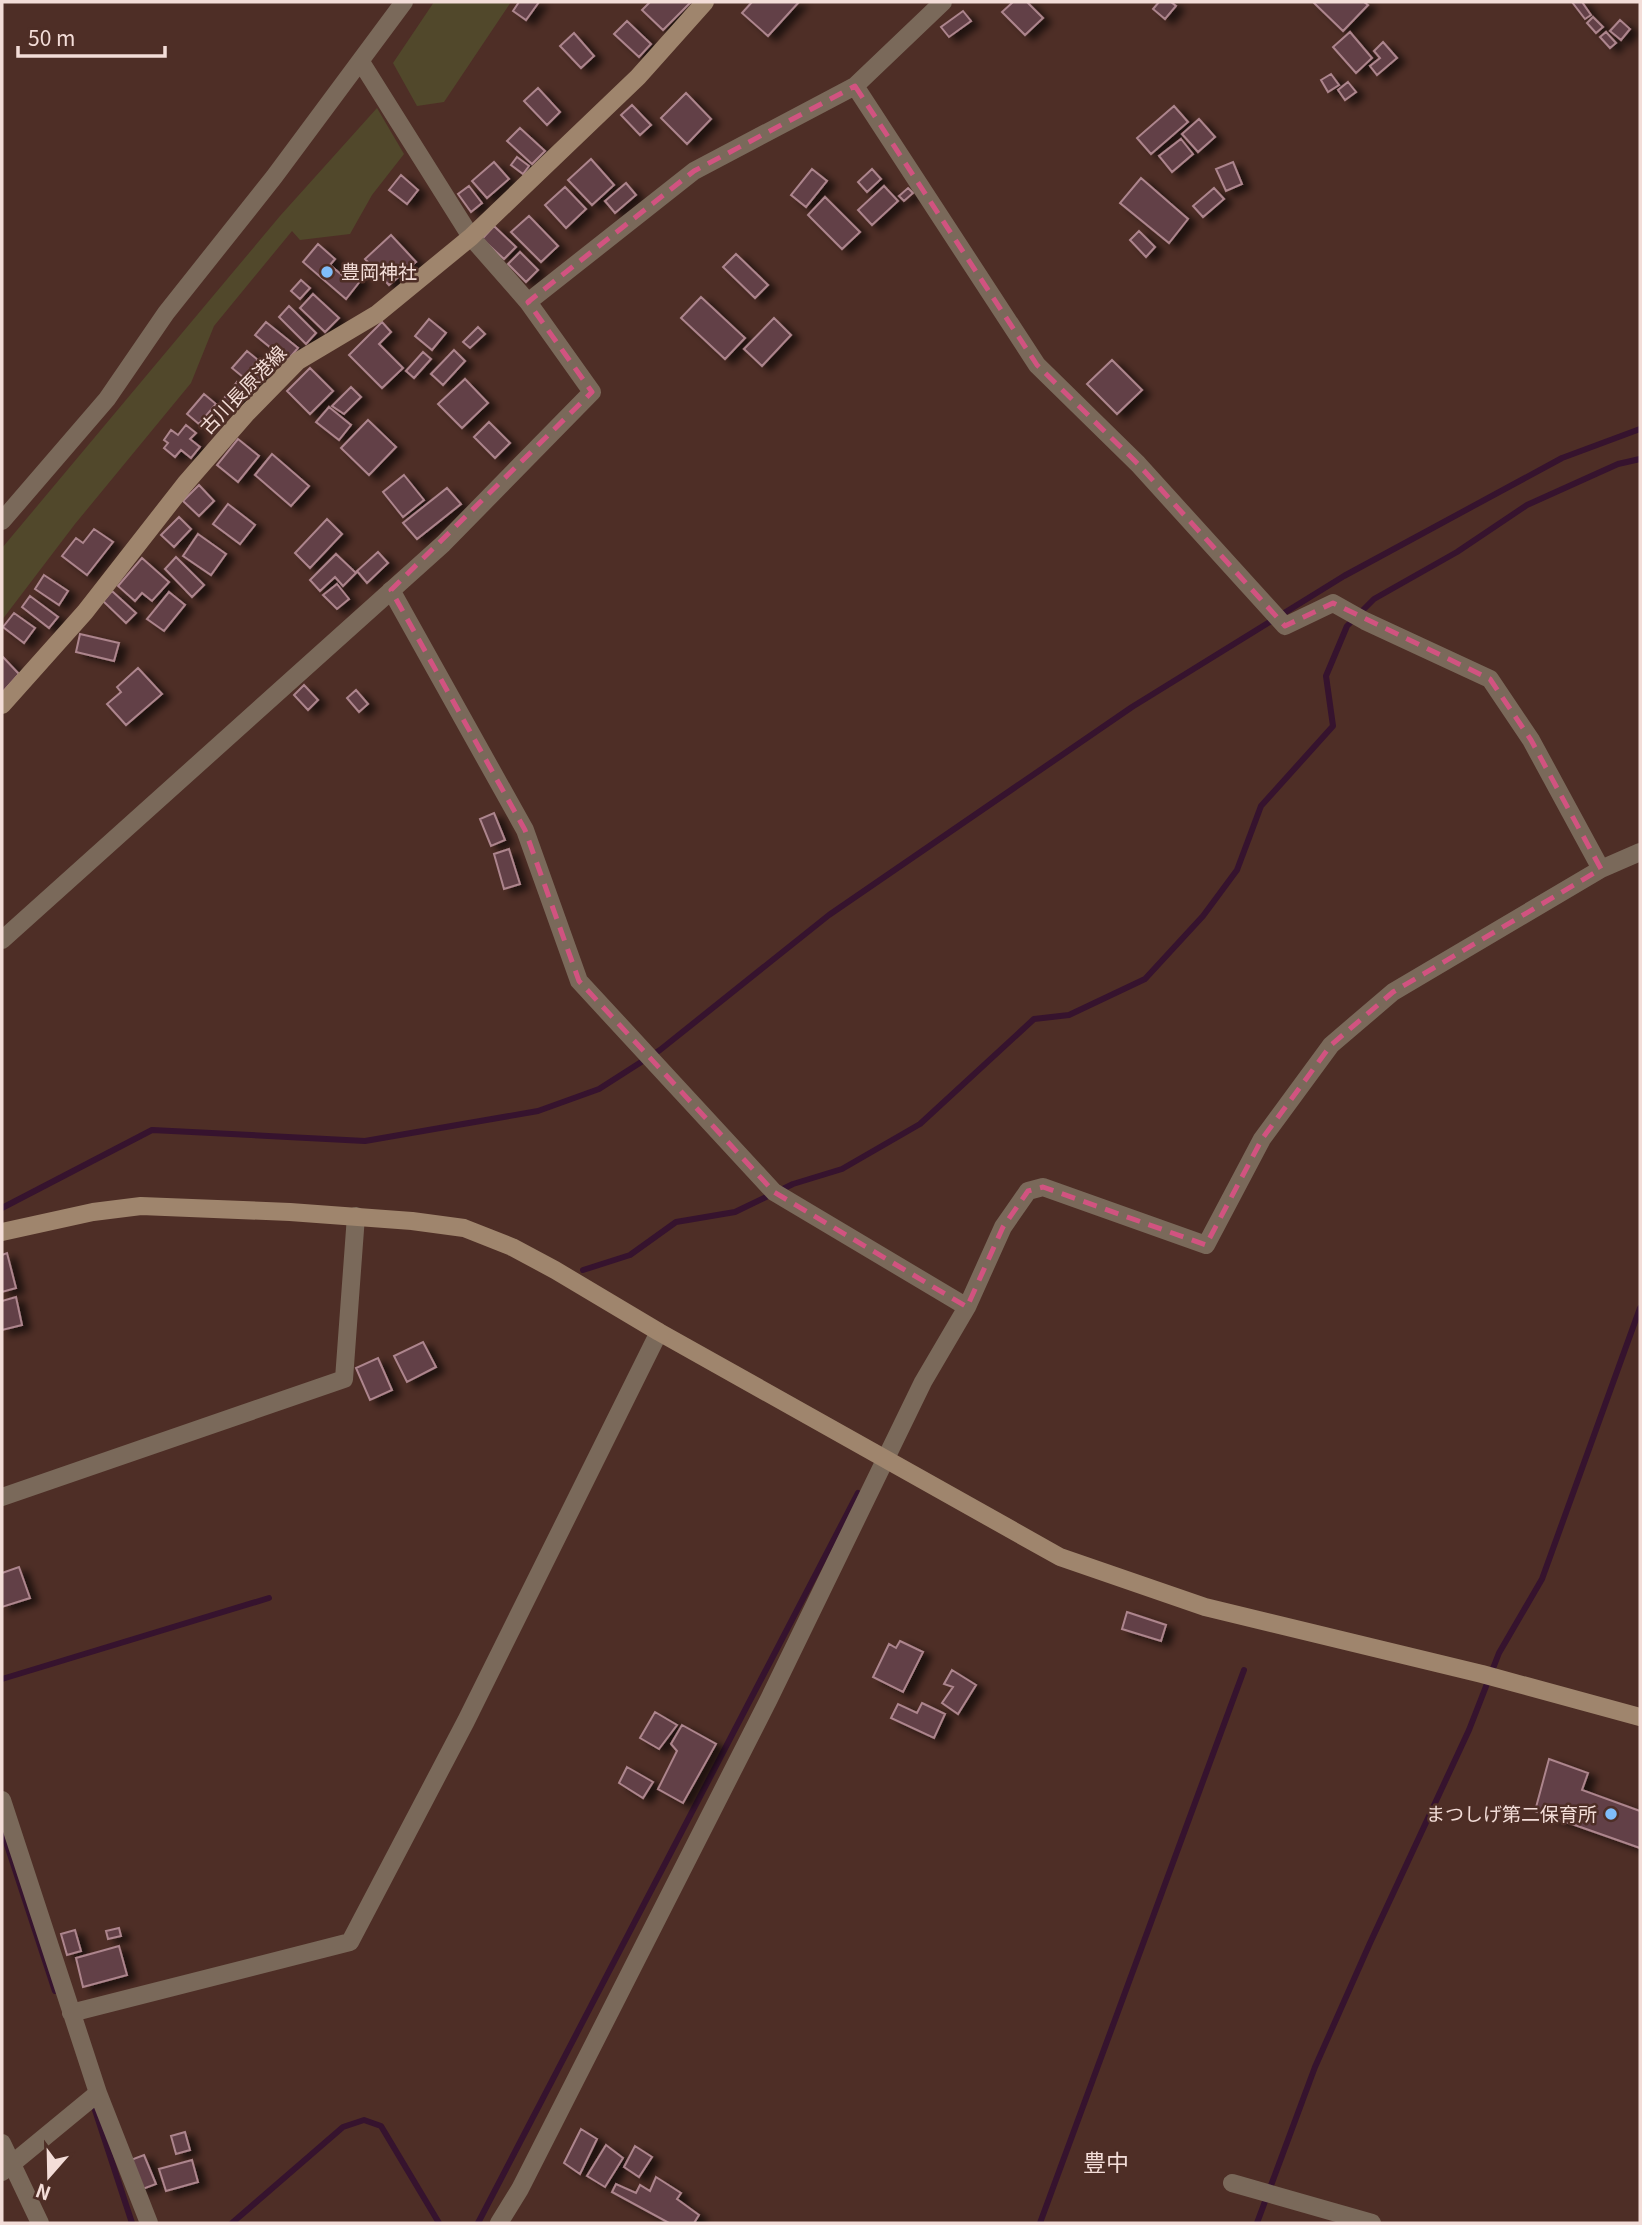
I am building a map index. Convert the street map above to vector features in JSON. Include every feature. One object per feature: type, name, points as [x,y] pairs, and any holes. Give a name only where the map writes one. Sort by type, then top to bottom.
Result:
[{"type":"street","points":[[2,521],[107,399],[166,313],[361,62],[404,2]]},
{"type":"street","name":"古川長原港線","points":[[2,705],[85,612],[185,484],[246,414],[298,361],[377,314],[471,237],[638,78],[705,2]]},
{"type":"street","points":[[528,302],[694,171],[855,86],[943,2]]},
{"type":"street","points":[[2,940],[443,544],[592,391],[528,302],[471,237],[361,62]]},
{"type":"street","points":[[855,86],[1037,365],[1138,464],[1285,626],[1333,603],[1365,621],[1490,678],[1531,740],[1601,869]]},
{"type":"street","points":[[391,590],[525,830],[579,981],[774,1192],[967,1307]]},
{"type":"street","points":[[499,2223],[520,2189],[887,1459],[923,1382],[967,1307],[1003,1227],[1028,1191],[1043,1186],[1206,1245],[1262,1139],[1331,1045],[1393,992],[1601,869],[1640,852]]},
{"type":"street","points":[[2,1232],[93,1212],[141,1206],[356,1216],[464,1228],[512,1247],[544,1264],[1060,1557],[1116,1579],[1205,1607],[1482,1674],[1640,1717]]},
{"type":"street","points":[[2,1497],[344,1379],[356,1216]]},
{"type":"street","points":[[71,2013],[350,1942],[453,1745],[660,1332]]},
{"type":"street","points":[[2,1800],[98,2093],[149,2223]]},
{"type":"street","points":[[7,2167],[98,2093]]},
{"type":"street","points":[[2,2143],[7,2167],[40,2223]]},
{"type":"street","points":[[1232,2183],[1372,2223]]},
{"type":"highlighted area","points":[[855,86],[1037,365],[1138,464],[1285,626],[1333,603],[1490,679],[1531,740],[1601,869],[1393,992],[1331,1045],[1262,1139],[1206,1245],[1043,1187],[1028,1191],[1003,1227],[967,1307],[774,1192],[579,981],[525,830],[391,590],[592,392],[528,302],[694,171]]},
{"type":"shaded area","points":[[434,2],[511,2],[444,102],[417,106],[393,63]]},
{"type":"shaded area","points":[[377,108],[404,154],[372,195],[350,234],[300,240],[292,231],[214,326],[191,383],[75,524],[2,620],[2,548],[280,216]]},
{"type":"building","points":[[519,2],[539,2],[526,20],[513,11]]},
{"type":"building","points":[[650,2],[691,2],[663,30],[642,10]]},
{"type":"building","points":[[752,2],[799,2],[768,36],[742,13]]},
{"type":"building","points":[[1013,2],[1027,2],[1043,18],[1025,35],[1002,12]]},
{"type":"building","points":[[1159,2],[1171,2],[1176,6],[1165,19],[1153,9]]},
{"type":"building","points":[[1313,2],[1364,2],[1368,5],[1343,31]]},
{"type":"building","points":[[1572,2],[1582,2],[1591,15],[1585,19]]},
{"type":"building","points":[[963,11],[971,21],[949,37],[941,27]]},
{"type":"building","points":[[1593,17],[1603,27],[1596,33],[1587,23]]},
{"type":"building","points":[[1620,20],[1630,29],[1621,40],[1610,31]]},
{"type":"building","points":[[627,21],[651,44],[639,57],[614,34]]},
{"type":"building","points":[[1350,32],[1372,58],[1356,73],[1333,47]]},
{"type":"building","points":[[1606,32],[1616,43],[1610,48],[1600,37]]},
{"type":"building","points":[[574,33],[594,56],[581,68],[560,46]]},
{"type":"building","points":[[1383,42],[1397,58],[1377,75],[1370,66],[1380,58],[1374,51]]},
{"type":"building","points":[[1331,74],[1339,85],[1328,92],[1321,80]]},
{"type":"building","points":[[1348,82],[1356,92],[1345,100],[1338,90]]},
{"type":"building","points":[[538,88],[560,112],[547,125],[524,101]]},
{"type":"building","points":[[686,93],[711,119],[687,144],[661,118]]},
{"type":"building","points":[[632,105],[651,125],[640,135],[621,115]]},
{"type":"building","points":[[1174,106],[1188,122],[1151,154],[1137,138]]},
{"type":"building","points":[[1199,119],[1215,137],[1198,152],[1182,134]]},
{"type":"building","points":[[520,128],[545,151],[532,164],[507,141]]},
{"type":"building","points":[[1181,139],[1193,154],[1172,172],[1159,156]]},
{"type":"building","points":[[517,157],[529,166],[523,174],[511,165]]},
{"type":"building","points":[[591,159],[614,185],[592,205],[568,180]]},
{"type":"building","points":[[494,162],[509,179],[487,198],[472,181]]},
{"type":"building","points":[[1233,162],[1242,184],[1226,191],[1216,169]]},
{"type":"building","points":[[812,169],[827,181],[806,207],[791,195]]},
{"type":"building","points":[[872,169],[881,179],[867,192],[858,182]]},
{"type":"building","points":[[401,175],[418,190],[407,204],[389,190]]},
{"type":"building","points":[[1141,178],[1188,219],[1169,243],[1120,203]]},
{"type":"building","points":[[626,183],[636,195],[615,213],[605,201]]},
{"type":"building","points":[[469,186],[482,203],[471,212],[458,194]]},
{"type":"building","points":[[884,186],[898,201],[872,225],[858,210]]},
{"type":"building","points":[[565,187],[586,209],[566,228],[545,205]]},
{"type":"building","points":[[908,188],[913,193],[904,201],[899,196]]},
{"type":"building","points":[[1214,188],[1224,199],[1203,217],[1193,206]]},
{"type":"building","points":[[825,197],[860,232],[842,249],[808,215]]},
{"type":"building","points":[[529,216],[558,246],[541,262],[511,232]]},
{"type":"building","points":[[494,226],[516,247],[504,259],[482,239]]},
{"type":"building","points":[[1139,231],[1155,247],[1146,257],[1130,240]]},
{"type":"building","points":[[391,235],[416,262],[389,285],[365,259]]},
{"type":"building","name":"豊岡神社","points":[[318,244],[335,259],[330,265],[343,276],[348,269],[361,280],[346,299],[303,262]]},
{"type":"building","points":[[520,252],[538,270],[526,282],[508,264]]},
{"type":"building","points":[[736,254],[768,285],[755,298],[723,267]]},
{"type":"building","points":[[301,280],[310,288],[300,299],[291,291]]},
{"type":"building","points":[[313,294],[339,318],[325,332],[300,308]]},
{"type":"building","points":[[701,297],[745,338],[725,359],[681,318]]},
{"type":"building","points":[[289,306],[316,333],[306,344],[279,317]]},
{"type":"building","points":[[774,318],[791,335],[762,366],[744,349]]},
{"type":"building","points":[[429,319],[446,333],[432,350],[415,336]]},
{"type":"building","points":[[266,322],[298,348],[287,361],[255,335]]},
{"type":"building","points":[[382,322],[391,332],[379,344],[403,368],[382,388],[349,355]]},
{"type":"building","points":[[478,327],[485,334],[470,348],[463,342]]},
{"type":"building","points":[[454,350],[465,361],[443,385],[431,374]]},
{"type":"building","points":[[247,351],[258,360],[254,364],[265,373],[254,386],[232,368]]},
{"type":"building","points":[[423,352],[431,359],[414,378],[406,371]]},
{"type":"building","points":[[1112,360],[1142,390],[1117,414],[1087,384]]},
{"type":"building","points":[[310,368],[333,391],[310,414],[287,391]]},
{"type":"building","points":[[465,379],[488,403],[462,428],[438,404]]},
{"type":"building","points":[[237,382],[249,392],[234,412],[221,402]]},
{"type":"building","points":[[351,387],[361,397],[344,414],[332,406]]},
{"type":"building","points":[[204,394],[216,404],[199,424],[187,414]]},
{"type":"building","points":[[329,407],[351,425],[339,440],[316,422]]},
{"type":"building","points":[[368,420],[396,447],[369,475],[341,448]]},
{"type":"building","points":[[489,422],[510,443],[495,458],[474,437]]},
{"type":"building","points":[[186,425],[196,433],[190,439],[200,447],[191,458],[181,450],[175,457],[164,448],[168,443],[164,440],[171,430],[178,435]]},
{"type":"building","points":[[238,439],[259,456],[238,482],[217,465]]},
{"type":"building","points":[[272,454],[309,486],[291,506],[255,475]]},
{"type":"building","points":[[404,475],[424,500],[403,517],[383,492]]},
{"type":"building","points":[[199,485],[214,501],[199,516],[183,501]]},
{"type":"building","points":[[447,488],[461,504],[417,539],[403,523]]},
{"type":"building","points":[[228,504],[255,525],[240,544],[213,524]]},
{"type":"building","points":[[179,517],[191,529],[174,547],[161,535]]},
{"type":"building","points":[[327,519],[342,534],[310,568],[295,553]]},
{"type":"building","points":[[94,529],[113,542],[87,575],[62,556],[76,538],[83,543]]},
{"type":"building","points":[[198,534],[226,554],[211,575],[183,556]]},
{"type":"building","points":[[378,552],[388,563],[367,583],[357,571]]},
{"type":"building","points":[[336,554],[356,573],[343,586],[335,577],[320,591],[310,580]]},
{"type":"building","points":[[176,557],[204,585],[192,597],[165,569]]},
{"type":"building","points":[[142,558],[169,582],[152,601],[142,593],[135,601],[118,586]]},
{"type":"building","points":[[44,575],[68,591],[59,605],[35,589]]},
{"type":"building","points":[[337,584],[349,599],[337,609],[323,595]]},
{"type":"building","points":[[112,591],[136,613],[126,623],[103,601]]},
{"type":"building","points":[[169,592],[185,605],[164,631],[147,619]]},
{"type":"building","points":[[30,596],[58,617],[49,628],[22,607]]},
{"type":"building","points":[[14,613],[35,628],[24,643],[3,627]]},
{"type":"building","points":[[80,634],[119,643],[114,661],[76,652]]},
{"type":"building","points":[[2,656],[19,674],[2,693]]},
{"type":"building","points":[[138,668],[162,694],[126,725],[107,704],[121,692],[117,687]]},
{"type":"building","points":[[304,685],[318,700],[308,710],[294,695]]},
{"type":"building","points":[[356,690],[368,704],[359,712],[347,698]]},
{"type":"building","points":[[494,813],[505,840],[491,846],[480,819]]},
{"type":"building","points":[[509,849],[520,884],[504,889],[494,854]]},
{"type":"building","points":[[7,1253],[16,1288],[2,1292],[2,1255]]},
{"type":"building","points":[[16,1297],[22,1325],[2,1330],[2,1301]]},
{"type":"building","points":[[423,1342],[436,1367],[407,1382],[394,1356]]},
{"type":"building","points":[[378,1358],[392,1390],[370,1400],[356,1368]]},
{"type":"building","points":[[19,1567],[30,1598],[2,1607],[2,1573]]},
{"type":"building","points":[[1127,1612],[1166,1625],[1161,1641],[1122,1629]]},
{"type":"building","points":[[900,1641],[923,1652],[903,1692],[873,1677],[889,1644],[896,1648]]},
{"type":"building","points":[[952,1670],[976,1685],[958,1714],[942,1703],[953,1687],[944,1684]]},
{"type":"building","points":[[922,1703],[945,1714],[934,1738],[891,1718],[898,1704],[917,1713]]},
{"type":"building","points":[[655,1712],[677,1725],[659,1749],[640,1738]]},
{"type":"building","points":[[682,1725],[716,1744],[683,1803],[658,1789],[677,1751],[671,1744]]},
{"type":"building","points":[[1549,1759],[1588,1773],[1582,1790],[1640,1811],[1640,1848],[1535,1811]]},
{"type":"building","points":[[627,1767],[653,1782],[643,1798],[619,1783]]},
{"type":"building","points":[[119,1928],[121,1936],[108,1939],[106,1931]]},
{"type":"building","points":[[75,1930],[81,1951],[67,1955],[61,1934]]},
{"type":"building","points":[[119,1946],[127,1975],[83,1987],[76,1958]]},
{"type":"building","points":[[581,2129],[597,2139],[580,2174],[564,2163]]},
{"type":"building","points":[[185,2132],[190,2150],[176,2154],[171,2136]]},
{"type":"building","points":[[606,2145],[623,2158],[605,2187],[587,2176]]},
{"type":"building","points":[[635,2146],[652,2157],[639,2177],[624,2167]]},
{"type":"building","points":[[144,2155],[156,2184],[140,2190],[128,2161]]},
{"type":"building","points":[[192,2160],[198,2182],[166,2191],[159,2169]]},
{"type":"building","points":[[656,2177],[681,2193],[677,2199],[699,2215],[694,2223],[669,2223],[612,2192],[616,2184],[636,2193],[640,2185],[650,2191]]},
{"type":"waterway","points":[[2,1208],[152,1130],[365,1141],[538,1111],[599,1089],[660,1050],[829,915],[1132,707],[1344,576],[1562,458],[1640,429]]},
{"type":"waterway","points":[[583,1270],[630,1255],[676,1222],[735,1212],[793,1184],[842,1169],[920,1124],[1034,1019],[1069,1015],[1145,979],[1203,916],[1237,870],[1261,806],[1333,726],[1326,676],[1347,626],[1374,599],[1457,552],[1527,505],[1618,464],[1640,459]]},
{"type":"waterway","points":[[1257,2223],[1315,2067],[1469,1730],[1499,1653],[1542,1579],[1640,1308]]},
{"type":"waterway","points":[[478,2223],[858,1493]]},
{"type":"waterway","points":[[2,1679],[269,1598]]},
{"type":"waterway","points":[[1040,2223],[1244,1670]]},
{"type":"waterway","points":[[2,1830],[55,1991]]},
{"type":"waterway","points":[[93,2104],[132,2223]]},
{"type":"waterway","points":[[232,2223],[343,2127],[364,2120],[381,2126],[439,2223]]},
{"type":"place","name":"豊岡神社","points":[[327,272]]},
{"type":"place","name":"まつしげ第二保育所","points":[[1611,1814]]},
{"type":"district","name":"豊中","points":[[1106,2163]]}]
